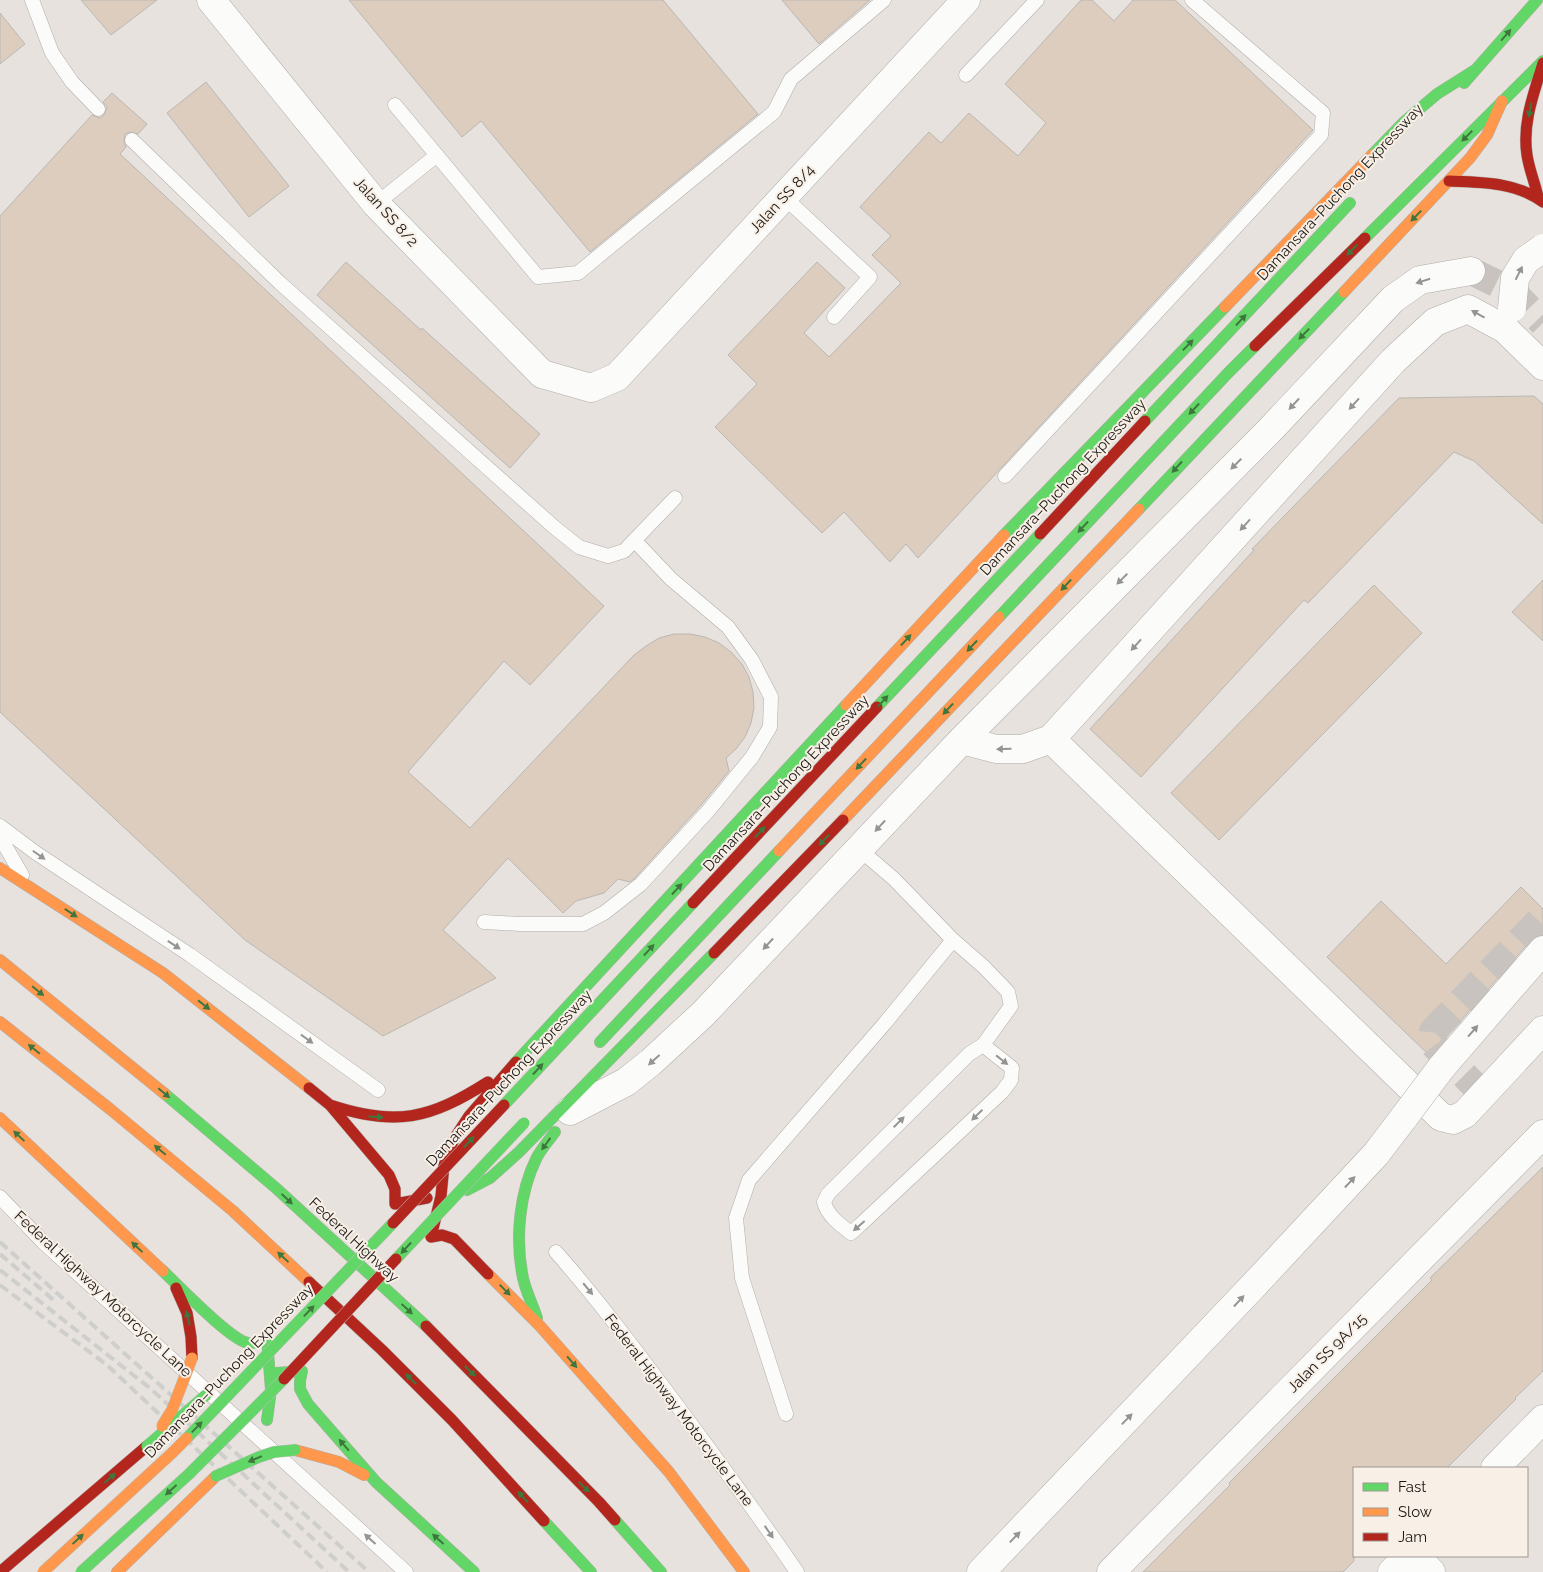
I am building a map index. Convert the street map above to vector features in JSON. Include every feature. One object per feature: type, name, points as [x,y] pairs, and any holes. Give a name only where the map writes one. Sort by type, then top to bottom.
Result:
[{"type":"main road","name":"Damansara–Puchong Expressway","points":[[1442,106],[1537,0]]},
{"type":"main road","points":[[592,1050],[1228,373],[1543,62]]},
{"type":"main road","points":[[1541,200],[1527,154],[1526,130],[1530,106],[1543,62]]},
{"type":"main road","points":[[474,1572],[376,1482],[301,1394],[298,1383],[302,1371],[431,1237],[441,1196],[444,1165],[454,1140],[469,1116],[512,1066],[979,561],[1404,122],[1437,94],[1475,70]]},
{"type":"main road","points":[[0,868],[163,973],[330,1105],[389,1175],[395,1186],[396,1196],[392,1207],[455,1194],[472,1188],[490,1178],[519,1152],[806,859],[1450,181],[1487,135],[1502,101]]},
{"type":"main road","points":[[1450,181],[1506,185],[1541,200]]},
{"type":"main road","name":"Damansara–Puchong Expressway","points":[[42,1572],[172,1453],[384,1233],[1355,198]]},
{"type":"main road","name":"Federal Highway","points":[[0,960],[146,1078],[269,1183],[414,1316],[443,1343],[599,1502],[660,1572]]},
{"type":"main road","points":[[0,1022],[117,1115],[248,1224],[382,1350],[452,1420],[591,1572]]},
{"type":"main road","points":[[540,1326],[524,1279],[520,1251],[522,1202],[529,1176],[538,1156],[606,1062]]},
{"type":"main road","points":[[330,1105],[348,1112],[370,1117],[398,1118],[428,1113],[451,1104],[475,1091],[512,1066]]},
{"type":"main road","points":[[81,1572],[189,1474],[256,1408],[530,1116]]},
{"type":"main road","points":[[0,1118],[229,1333],[241,1341],[253,1344],[268,1339],[363,1238]]},
{"type":"main road","points":[[431,1237],[442,1236],[454,1239],[540,1326],[669,1472],[744,1572]]},
{"type":"main road","points":[[151,1443],[172,1410],[192,1358],[187,1313],[173,1281]]},
{"type":"main road","points":[[247,1444],[267,1420],[270,1408],[268,1339]]},
{"type":"main road","points":[[0,1572],[214,1388],[229,1380],[251,1374],[302,1371]]},
{"type":"main road","points":[[216,1476],[274,1452],[295,1450],[340,1462],[376,1482]]},
{"type":"main road","points":[[117,1572],[235,1457]]},
{"type":"street","name":"Jalan SS 8/2","points":[[211,0],[376,204],[542,374],[591,388]]},
{"type":"street","name":"Jalan SS 8/4","points":[[591,388],[617,377],[966,0]]},
{"type":"street","points":[[1508,319],[1515,278],[1526,260],[1543,248]]},
{"type":"street","points":[[570,1111],[626,1082],[651,1062],[703,1014],[962,740],[1270,430],[1393,299],[1420,280],[1471,271]]},
{"type":"street","points":[[962,740],[996,749],[1023,749],[1051,738],[1393,361],[1435,322],[1468,309],[1508,319],[1543,366]]},
{"type":"street","points":[[1051,738],[1441,1117],[1453,1120],[1465,1114],[1543,1030]]},
{"type":"street","points":[[981,1572],[1376,1154],[1441,1068],[1543,950]]},
{"type":"street","name":"Jalan SS 9A/15","points":[[1111,1572],[1543,1134]]},
{"type":"street","points":[[1496,1467],[1543,1420]]},
{"type":"street","points":[[1392,1572],[1407,1557]]},
{"type":"street","points":[[1416,1557],[1431,1572]]},
{"type":"lane","points":[[32,0],[52,53],[72,82],[98,108]]},
{"type":"lane","points":[[395,104],[538,277],[578,273],[774,112],[791,80],[884,0]]},
{"type":"lane","points":[[966,75],[1037,0]]},
{"type":"lane","points":[[1005,476],[1321,135],[1323,113],[1192,0]]},
{"type":"lane","points":[[132,140],[280,283],[579,547],[608,556],[624,551],[675,498]]},
{"type":"lane","points":[[376,204],[437,155]]},
{"type":"lane","points":[[784,197],[870,277],[834,317]]},
{"type":"lane","points":[[484,922],[583,924],[604,913],[641,884],[708,812],[752,757],[770,727],[771,697],[752,660],[728,627],[671,579],[635,541]]},
{"type":"lane","points":[[0,826],[36,853],[198,961],[378,1090]]},
{"type":"lane","points":[[0,837],[27,885]]},
{"type":"lane","points":[[859,848],[894,879],[954,940],[984,967],[1008,992],[1011,1006],[983,1045],[969,1054],[828,1194],[824,1202],[826,1209],[850,1233],[913,1177],[1006,1086],[1010,1080],[1012,1068],[983,1045]]},
{"type":"lane","points":[[786,1414],[742,1278],[736,1218],[749,1180],[954,940]]},
{"type":"lane","name":"Federal Highway Motorcycle Lane","points":[[0,1197],[43,1242],[406,1572]]},
{"type":"lane","name":"Federal Highway Motorcycle Lane","points":[[556,1252],[590,1291],[653,1374],[754,1510],[797,1572]]},
{"type":"building","points":[[81,0],[157,0],[111,35]]},
{"type":"building","points":[[349,0],[663,0],[758,114],[590,252],[481,121],[462,137]]},
{"type":"building","points":[[782,0],[870,0],[819,44]]},
{"type":"building","points":[[1081,0],[1092,0],[1114,21],[1133,0],[1175,0],[1313,130],[918,558],[906,544],[890,562],[844,512],[822,533],[715,427],[757,384],[728,355],[817,262],[845,288],[804,333],[829,357],[901,283],[872,255],[891,236],[860,207],[929,132],[941,143],[969,113],[1018,156],[1046,123],[1005,84]]},
{"type":"building","points":[[0,13],[25,44],[0,64]]},
{"type":"building","points":[[206,82],[289,186],[249,217],[167,113]]},
{"type":"building","points":[[112,93],[147,124],[138,134],[130,132],[125,134],[124,142],[126,147],[120,154],[604,606],[530,685],[504,661],[408,772],[470,828],[634,655],[659,638],[674,634],[690,634],[705,637],[719,643],[742,664],[749,677],[753,692],[754,708],[751,723],[745,737],[726,758],[729,771],[635,878],[630,882],[618,879],[604,893],[576,901],[563,913],[508,858],[443,930],[496,978],[383,1036],[245,940],[0,712],[0,216],[92,115],[100,118],[104,115],[107,107],[103,102]]},
{"type":"building","points":[[346,262],[540,434],[510,468],[317,295]]},
{"type":"building","points":[[1534,396],[1543,404],[1543,524],[1474,461],[1454,452],[1308,603],[1304,600],[1141,777],[1090,729],[1254,550],[1252,549],[1399,398]]},
{"type":"building","points":[[1543,580],[1543,641],[1512,612]]},
{"type":"building","points":[[1374,585],[1422,633],[1219,840],[1171,793]]},
{"type":"building","points":[[1521,887],[1543,909],[1543,935],[1537,935],[1531,940],[1430,1056],[1327,957],[1381,901],[1446,964]]},
{"type":"building","points":[[1543,1167],[1543,1371],[1516,1399],[1448,1467],[1353,1467],[1354,1561],[1343,1572],[1143,1572],[1432,1280],[1430,1278]]},
{"type":"tunnel","points":[[1471,271],[1512,291],[1543,323]]},
{"type":"tunnel","points":[[1484,1095],[1435,1046],[1432,1042],[1433,1031],[1543,917]]},
{"type":"railway","points":[[0,1242],[369,1572]]},
{"type":"railway","points":[[0,1254],[57,1303]]},
{"type":"railway","points":[[0,1270],[151,1389],[349,1572]]},
{"type":"railway","points":[[0,1285],[107,1365],[327,1572]]},
{"type":"traffic: fast","points":[[1464,83],[1537,0]]},
{"type":"traffic: fast","points":[[1365,238],[1543,61]]},
{"type":"traffic: fast","points":[[1372,155],[1404,122],[1437,94],[1475,70]]},
{"type":"traffic: fast","points":[[1145,421],[1350,203]]},
{"type":"traffic: fast","points":[[1139,509],[1344,292]]},
{"type":"traffic: fast","points":[[1004,535],[1225,307]]},
{"type":"traffic: fast","points":[[999,617],[1255,346]]},
{"type":"traffic: fast","points":[[877,707],[1040,534]]},
{"type":"traffic: fast","points":[[516,1062],[846,705]]},
{"type":"traffic: fast","points":[[600,1042],[779,851]]},
{"type":"traffic: fast","points":[[504,1105],[693,903]]},
{"type":"traffic: fast","points":[[467,1190],[490,1178],[519,1152],[714,953]]},
{"type":"traffic: fast","points":[[165,1094],[277,1189],[426,1326]]},
{"type":"traffic: fast","points":[[396,1259],[524,1123]]},
{"type":"traffic: fast","points":[[537,1318],[523,1278],[519,1248],[520,1216],[531,1171],[539,1154],[555,1132]]},
{"type":"traffic: fast","points":[[187,1438],[393,1223]]},
{"type":"traffic: fast","points":[[163,1271],[229,1333],[248,1343],[267,1339],[271,1390],[267,1420]]},
{"type":"traffic: fast","points":[[276,1373],[302,1371],[300,1389],[308,1404],[376,1482],[474,1572]]},
{"type":"traffic: fast","points":[[81,1572],[189,1474],[284,1379]]},
{"type":"traffic: fast","points":[[147,1446],[206,1395]]},
{"type":"traffic: fast","points":[[216,1476],[274,1452],[295,1450]]},
{"type":"traffic: fast","points":[[615,1520],[661,1572]]},
{"type":"traffic: fast","points":[[544,1521],[591,1572]]},
{"type":"traffic: slow","points":[[1344,292],[1470,158],[1487,135],[1502,101]]},
{"type":"traffic: slow","points":[[1225,307],[1372,155]]},
{"type":"traffic: slow","points":[[843,820],[1139,509]]},
{"type":"traffic: slow","points":[[846,705],[1004,535]]},
{"type":"traffic: slow","points":[[779,851],[999,617]]},
{"type":"traffic: slow","points":[[0,868],[163,973],[309,1088]]},
{"type":"traffic: slow","points":[[0,960],[165,1094]]},
{"type":"traffic: slow","points":[[0,1022],[110,1109],[233,1211],[309,1282]]},
{"type":"traffic: slow","points":[[0,1118],[163,1271]]},
{"type":"traffic: slow","points":[[488,1274],[540,1326],[669,1472],[744,1572]]},
{"type":"traffic: slow","points":[[162,1426],[172,1410],[192,1358]]},
{"type":"traffic: slow","points":[[43,1572],[187,1438]]},
{"type":"traffic: slow","points":[[295,1450],[339,1462],[364,1475]]},
{"type":"traffic: slow","points":[[117,1572],[216,1476]]},
{"type":"traffic: jam","points":[[1538,197],[1528,160],[1526,131],[1527,120],[1543,63]]},
{"type":"traffic: jam","points":[[1449,181],[1498,184],[1521,190],[1543,202]]},
{"type":"traffic: jam","points":[[1255,346],[1365,238]]},
{"type":"traffic: jam","points":[[1040,534],[1145,421]]},
{"type":"traffic: jam","points":[[693,903],[877,707]]},
{"type":"traffic: jam","points":[[714,953],[843,820]]},
{"type":"traffic: jam","points":[[488,1274],[454,1239],[442,1235],[431,1237],[441,1196],[444,1165],[454,1139],[469,1116],[516,1062]]},
{"type":"traffic: jam","points":[[330,1105],[374,1116],[412,1116],[448,1104],[488,1082]]},
{"type":"traffic: jam","points":[[309,1088],[330,1105],[389,1175],[395,1189],[395,1204],[427,1198]]},
{"type":"traffic: jam","points":[[393,1223],[504,1105]]},
{"type":"traffic: jam","points":[[284,1379],[396,1259]]},
{"type":"traffic: jam","points":[[309,1282],[382,1350],[452,1420],[544,1521]]},
{"type":"traffic: jam","points":[[176,1288],[187,1313],[192,1358]]},
{"type":"traffic: jam","points":[[426,1326],[615,1520]]},
{"type":"traffic: jam","points":[[0,1572],[147,1446]]}]
